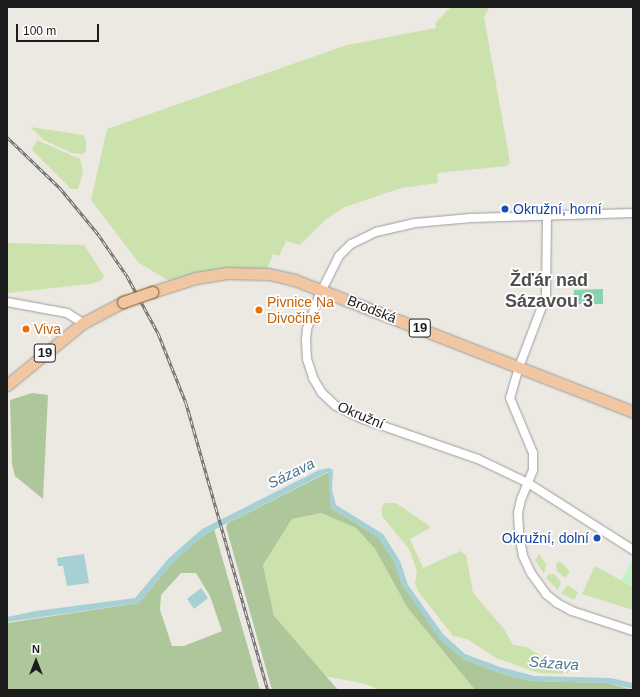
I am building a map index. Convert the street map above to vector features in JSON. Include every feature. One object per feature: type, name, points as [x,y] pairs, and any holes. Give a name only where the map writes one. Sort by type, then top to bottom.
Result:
[{"type":"main road","name":"Brodská","points":[[83,323],[123,302],[196,278],[237,273],[278,276],[322,289],[633,412]]},
{"type":"main road","name":"19","points":[[7,385],[83,323]]},
{"type":"street","name":"Okružní","points":[[633,213],[452,219],[398,226],[367,235],[344,250],[322,289],[307,330],[306,351],[313,378],[328,399],[346,412],[478,459],[528,483],[633,550]]},
{"type":"street","points":[[547,215],[548,274],[546,296],[519,367],[510,398],[533,453],[533,470],[521,499],[518,528],[523,556],[531,573],[546,594],[557,603],[572,611],[633,631]]},
{"type":"street","points":[[7,302],[67,313],[83,323]]},
{"type":"green space","points":[[451,7],[489,7],[484,17],[510,162],[507,166],[437,173],[438,183],[401,188],[345,207],[326,219],[300,245],[286,241],[279,256],[273,254],[267,269],[216,269],[169,281],[139,263],[91,200],[107,129],[347,45],[436,28],[435,23]]},
{"type":"green space","points":[[30,127],[83,135],[86,140],[86,151],[83,154],[72,153],[44,140]]},
{"type":"green space","points":[[37,140],[80,159],[83,172],[78,189],[71,189],[32,150]]},
{"type":"green space","points":[[7,243],[84,245],[104,276],[100,281],[90,284],[7,293]]},
{"type":"green space","points":[[603,289],[603,304],[573,304],[574,290]]},
{"type":"green space","points":[[32,393],[48,395],[43,499],[15,476],[12,464],[10,400]]},
{"type":"green space","points":[[329,472],[331,508],[378,537],[394,561],[403,586],[463,659],[503,674],[531,681],[607,683],[633,690],[475,690],[407,607],[375,549],[356,528],[321,513],[292,519],[263,565],[274,616],[338,690],[272,690],[226,527],[228,523]]},
{"type":"green space","points":[[386,503],[396,503],[428,525],[430,528],[410,539],[423,568],[460,551],[466,555],[473,593],[504,629],[513,645],[527,647],[545,659],[574,667],[566,674],[539,673],[496,658],[467,639],[453,636],[418,591],[415,583],[417,571],[409,549],[382,516],[382,506]]},
{"type":"green space","points":[[321,513],[356,528],[375,549],[407,607],[475,690],[380,690],[365,684],[325,676],[277,621],[274,616],[263,565],[292,519]]},
{"type":"green space","points":[[214,529],[260,690],[7,690],[7,623],[139,603],[172,563],[201,537]],"holes":[[[181,573],[196,573],[210,596],[222,631],[184,646],[172,646],[160,610],[161,595]]]},
{"type":"green space","points":[[539,554],[546,564],[544,574],[535,560]]},
{"type":"green space","points":[[633,559],[633,587],[621,581]]},
{"type":"green space","points":[[559,561],[570,571],[565,578],[557,571],[556,564]]},
{"type":"green space","points":[[595,566],[633,587],[633,610],[582,594]]},
{"type":"green space","points":[[549,574],[554,574],[561,582],[558,590],[546,578]]},
{"type":"green space","points":[[568,585],[578,593],[574,600],[561,593]]},
{"type":"water","points":[[329,468],[333,470],[332,490],[336,505],[383,534],[400,561],[408,585],[443,634],[465,654],[500,667],[534,676],[611,678],[633,683],[633,689],[607,683],[531,681],[503,674],[463,659],[440,640],[401,583],[394,561],[378,537],[331,508],[328,472],[206,534],[172,563],[139,603],[7,622],[7,617],[36,611],[135,598],[168,559],[202,529],[319,470]]},
{"type":"water","points":[[84,554],[89,583],[67,586],[63,566],[58,566],[57,558]]},
{"type":"water","points":[[201,588],[208,598],[194,609],[187,599]]},
{"type":"railway","points":[[7,137],[60,188],[98,234],[127,276],[158,333],[186,403],[268,690]]},
{"type":"place","name":"Okružní, horní","points":[[505,209]]},
{"type":"place","name":"Pivnice Na Divočině","points":[[259,310]]},
{"type":"place","name":"Viva","points":[[26,329]]},
{"type":"place","name":"Okružní, dolní","points":[[597,538]]},
{"type":"district","name":"Žďár nad Sázavou 3","points":[[549,291]]},
{"type":"water label","name":"Sázava","points":[[291,473]]},
{"type":"water label","name":"Sázava","points":[[554,663]]}]
